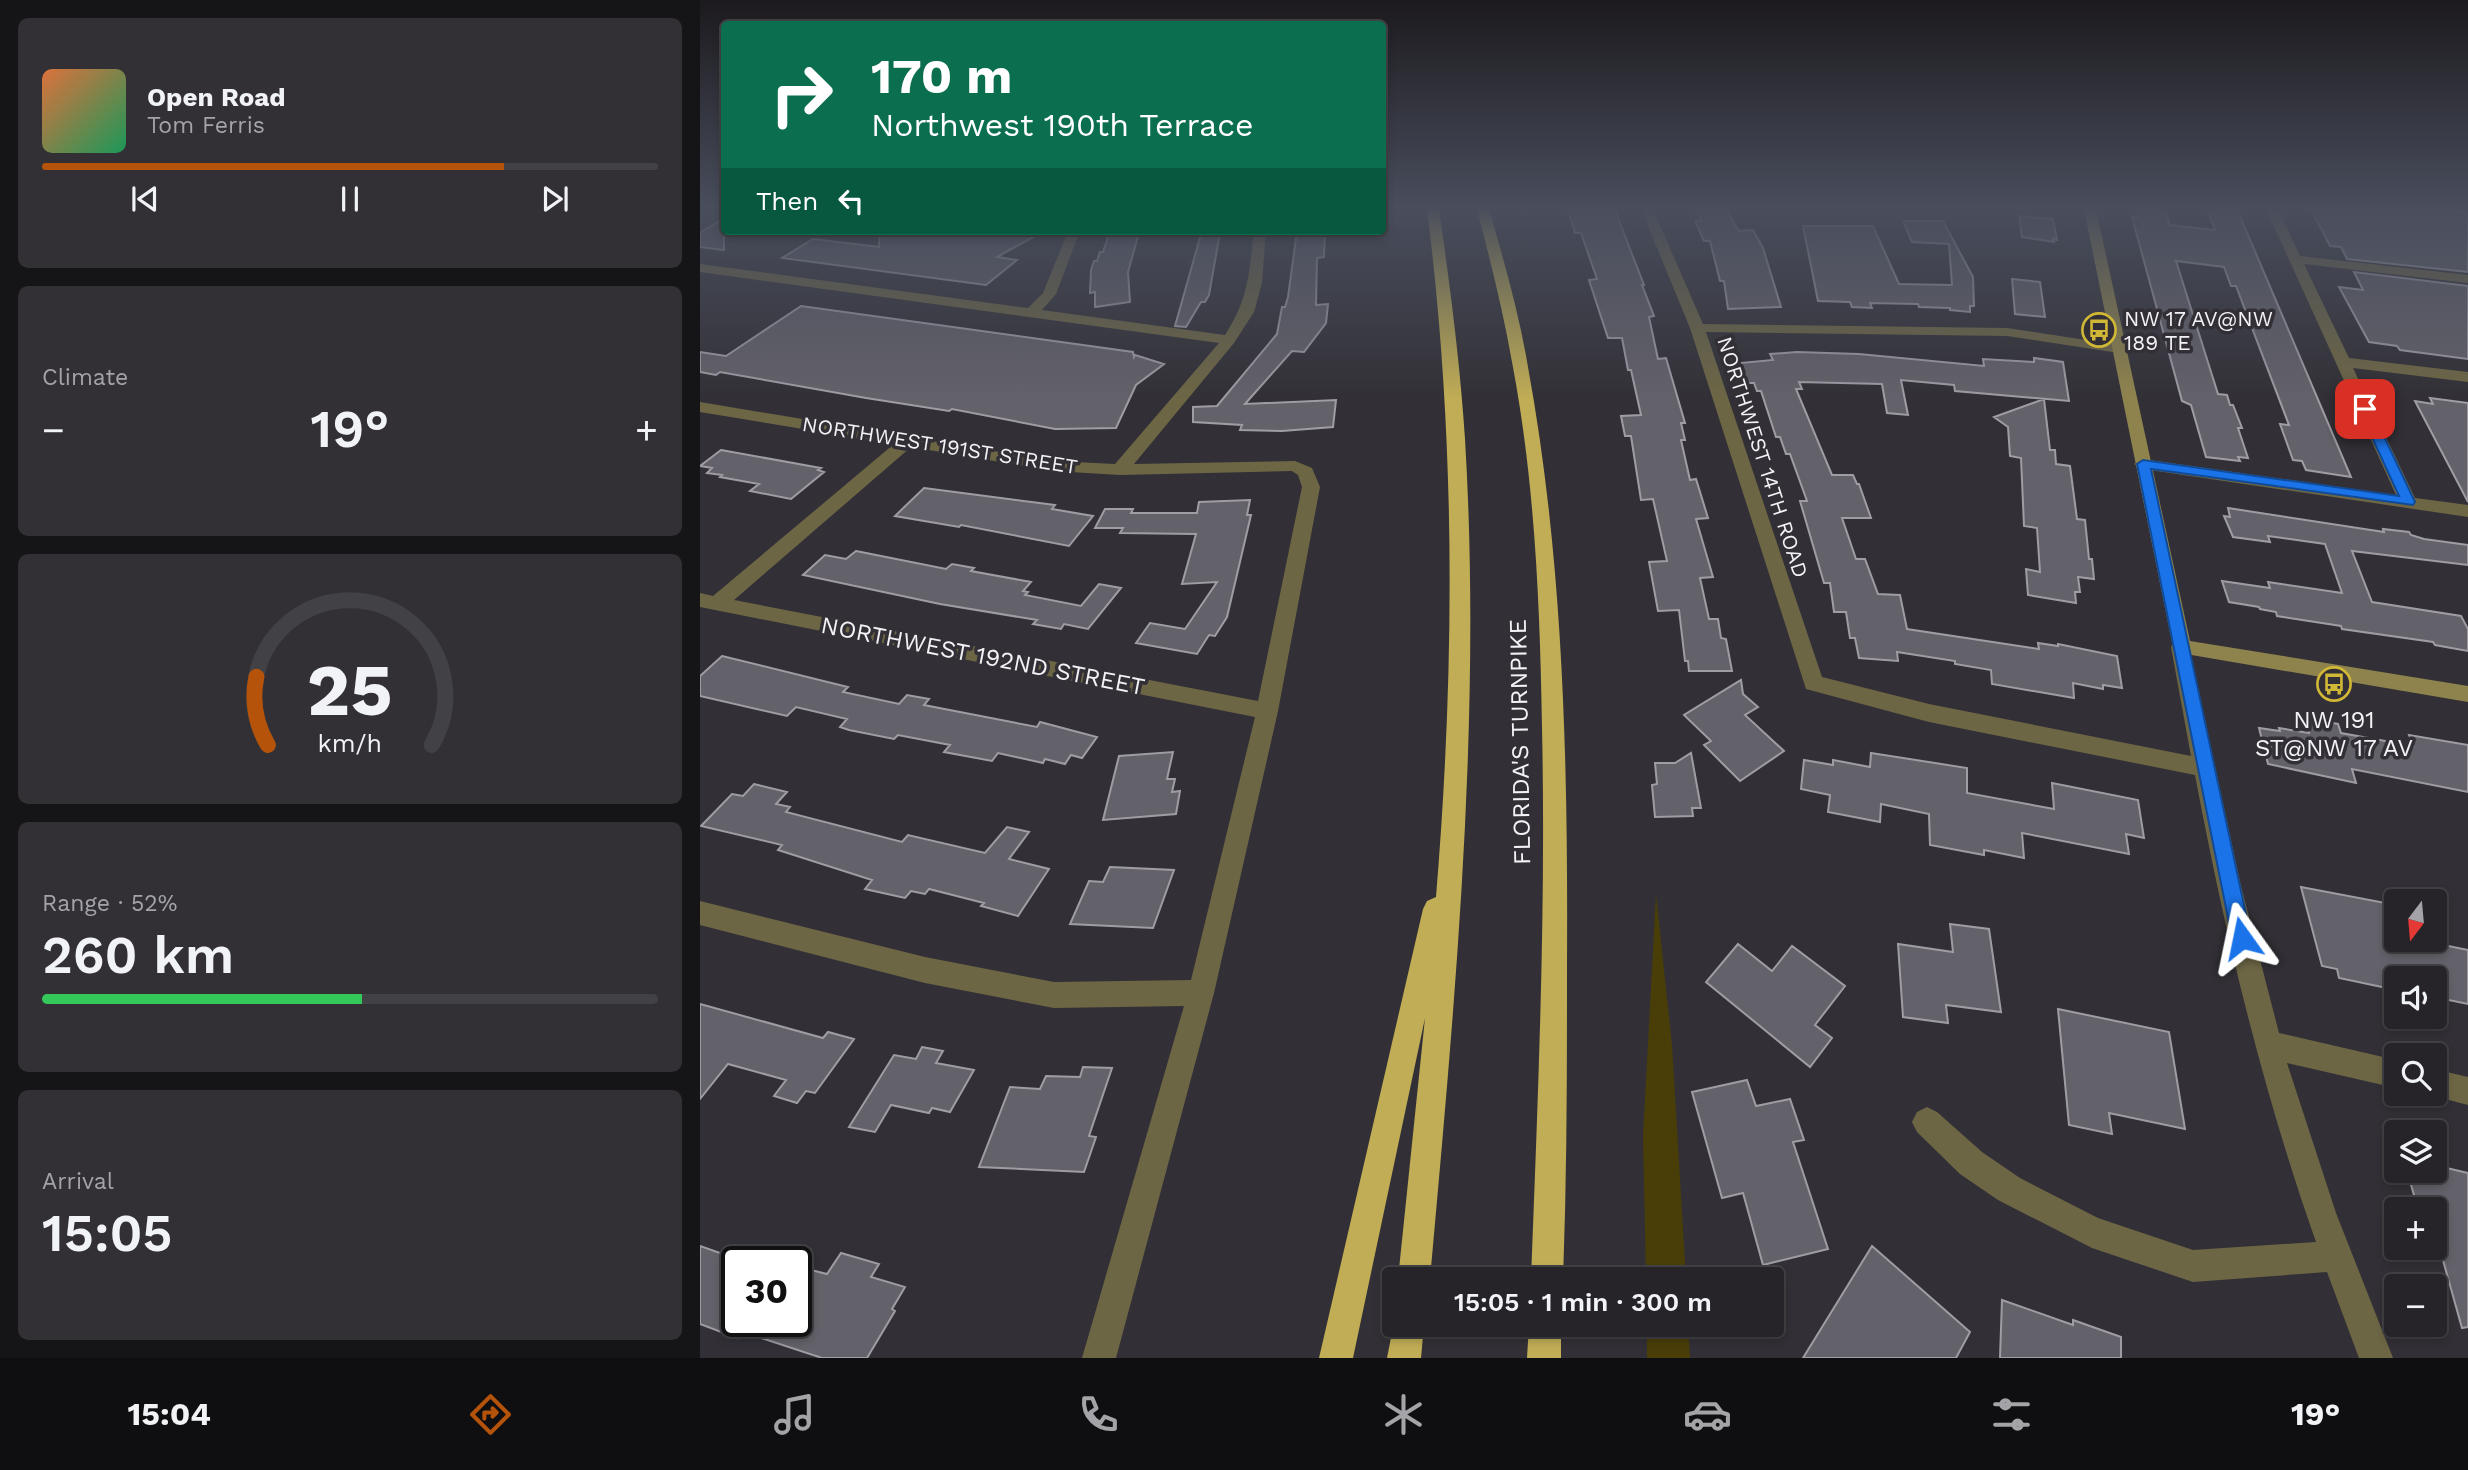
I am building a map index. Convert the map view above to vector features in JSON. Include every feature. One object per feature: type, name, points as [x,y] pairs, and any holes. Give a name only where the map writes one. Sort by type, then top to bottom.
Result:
[{"type":"highway","points":[[1415,1267],[1434,1079],[1452,839],[1460,640],[1458,469],[1440,272]]},
{"type":"highway","name":"FLORIDA'S TURNPIKE","points":[[1500,272],[1525,391],[1549,610],[1554,744],[1555,941],[1547,1267]]},
{"type":"highway","points":[[1336,1358],[1452,839]]},
{"type":"highway","points":[[1404,1358],[1407,1337]]},
{"type":"highway","points":[[1544,1358],[1545,1337]]},
{"type":"street","points":[[732,272],[1229,340]]},
{"type":"street","points":[[1031,313],[1049,294],[1058,272]]},
{"type":"street","points":[[1120,470],[1229,340],[1247,312],[1255,272]]},
{"type":"street","name":"NORTHWEST 14TH ROAD","points":[[1675,272],[1813,683],[1929,713],[2206,768]]},
{"type":"street","points":[[2103,272],[2247,963],[2269,1045],[2335,1256],[2376,1358]]},
{"type":"street","points":[[2301,272],[2408,502]]},
{"type":"street","points":[[2408,272],[2468,279]]},
{"type":"street","points":[[1696,328],[2007,332],[2119,349]]},
{"type":"street","points":[[2344,362],[2468,377]]},
{"type":"street","name":"NORTHWEST 191ST STREET","points":[[700,407],[1054,466],[1120,470],[1295,466],[1306,472],[1311,487],[1267,711]]},
{"type":"street","points":[[708,602],[908,441]]},
{"type":"street","points":[[2143,464],[2468,511]]},
{"type":"street","name":"NORTHWEST 192ND STREET","points":[[708,602],[1267,711]]},
{"type":"street","points":[[2181,647],[2468,694]]},
{"type":"street","points":[[1099,1358],[1201,993],[1267,711]]},
{"type":"street","points":[[700,913],[925,970],[1054,995],[1201,993]]},
{"type":"street","points":[[2269,1045],[2384,1071]]},
{"type":"street","points":[[2447,1086],[2468,1091]]},
{"type":"street","points":[[1927,1122],[1971,1163],[2009,1189],[2092,1232],[2193,1266],[2335,1256]]},
{"type":"shaded area","points":[[1656,894],[1672,1045],[1685,1267],[1646,1267],[1643,1136]]},
{"type":"shaded area","points":[[1647,1337],[1689,1337],[1690,1358],[1647,1358]]},
{"type":"building","points":[[891,272],[1002,272],[986,285]]},
{"type":"building","points":[[1091,272],[1128,272],[1130,302],[1095,307],[1095,292],[1090,293]]},
{"type":"building","points":[[1190,272],[1213,272],[1205,302],[1201,302],[1186,327],[1175,326]]},
{"type":"building","points":[[1291,272],[1317,272],[1316,305],[1328,304],[1326,323],[1304,352],[1292,351],[1245,404],[1336,400],[1333,427],[1282,431],[1240,430],[1242,425],[1193,422],[1193,407],[1217,406],[1277,334],[1282,307],[1285,307]]},
{"type":"building","points":[[1595,272],[1639,272],[1644,285],[1654,316],[1649,317],[1658,359],[1666,358],[1685,423],[1681,423],[1685,440],[1681,440],[1690,480],[1696,479],[1708,518],[1696,519],[1713,577],[1700,578],[1709,619],[1718,619],[1721,638],[1726,639],[1732,671],[1689,671],[1688,661],[1685,661],[1679,610],[1658,611],[1649,562],[1667,561],[1653,499],[1641,500],[1631,436],[1625,436],[1621,416],[1641,415],[1622,338],[1608,338],[1589,280],[1597,279]]},
{"type":"building","points":[[1718,272],[1770,272],[1781,307],[1728,309],[1724,281],[1720,281]]},
{"type":"building","points":[[1812,272],[1894,272],[1899,284],[1952,285],[1951,272],[1971,272],[1974,306],[1970,306],[1970,312],[1919,307],[1918,304],[1870,303],[1872,308],[1852,307],[1850,302],[1818,301]]},
{"type":"building","points":[[2147,272],[2180,272],[2218,394],[2227,395],[2230,405],[2233,405],[2242,428],[2238,428],[2248,458],[2238,457],[2240,461],[2206,457],[2191,405],[2182,401]]},
{"type":"building","points":[[2226,272],[2264,272],[2351,477],[2306,470],[2302,461],[2293,460],[2280,424],[2289,425],[2236,286],[2231,286]]},
{"type":"building","points":[[2354,272],[2468,286],[2468,359],[2400,350],[2397,346],[2369,342],[2339,287],[2363,290]]},
{"type":"building","points":[[2012,279],[2040,282],[2045,317],[2015,314]]},
{"type":"building","points":[[801,306],[1133,352],[1134,357],[1135,355],[1164,364],[1136,385],[1116,428],[1055,429],[952,409],[949,411],[866,398],[720,372],[716,375],[700,372],[700,352],[726,356]]},
{"type":"building","points":[[1770,354],[1859,354],[1984,366],[1983,359],[2034,362],[2034,358],[2063,362],[2069,401],[1955,391],[1954,385],[1901,380],[1908,415],[1887,413],[1882,384],[1799,382],[1802,389],[1796,389],[1832,475],[1853,475],[1859,484],[1871,518],[1842,518],[1856,559],[1865,559],[1878,594],[1900,595],[1907,629],[2039,649],[2038,643],[2058,644],[2117,656],[2122,688],[2103,685],[2103,689],[2073,683],[2074,698],[1992,684],[1991,670],[1955,664],[1955,661],[1897,652],[1898,661],[1859,658],[1855,638],[1850,638],[1846,612],[1834,612],[1830,583],[1824,583],[1800,501],[1807,501],[1790,454],[1786,454],[1780,437],[1776,437],[1761,391],[1757,391],[1754,383],[1748,383],[1740,363],[1773,360]]},
{"type":"building","points":[[2430,398],[2468,403],[2468,502],[2415,401],[2433,404]]},
{"type":"building","points":[[2044,399],[2050,450],[2055,450],[2056,464],[2070,466],[2077,519],[2085,520],[2089,559],[2092,559],[2094,579],[2078,577],[2080,592],[2075,592],[2076,603],[2028,595],[2026,569],[2040,572],[2037,528],[2024,526],[2021,458],[2010,456],[2008,427],[1994,417]]},
{"type":"building","points":[[721,450],[821,468],[818,470],[824,472],[791,499],[750,491],[759,484],[720,477],[722,475],[707,473],[712,468],[700,466]]},
{"type":"building","points":[[924,488],[1055,505],[1052,509],[1093,516],[1069,546],[961,525],[959,527],[895,516]]},
{"type":"building","points":[[1250,500],[1247,515],[1251,515],[1227,617],[1215,636],[1209,635],[1197,654],[1136,643],[1150,623],[1185,629],[1217,582],[1182,584],[1196,534],[1120,533],[1123,528],[1095,528],[1105,509],[1133,509],[1131,513],[1197,513],[1199,502]]},
{"type":"building","points":[[2228,508],[2384,532],[2383,529],[2409,532],[2424,539],[2468,545],[2468,565],[2352,551],[2372,602],[2461,616],[2468,629],[2468,651],[2435,645],[2433,642],[2342,629],[2341,626],[2277,616],[2276,612],[2259,607],[2229,602],[2222,581],[2270,588],[2268,582],[2342,593],[2325,544],[2268,536],[2270,542],[2233,537],[2224,516],[2230,517]]},
{"type":"building","points":[[856,551],[946,569],[952,564],[974,568],[971,571],[1031,582],[1023,591],[1028,592],[1025,595],[1081,606],[1099,584],[1121,588],[1088,629],[1064,624],[1061,629],[1033,624],[1037,620],[940,604],[803,575],[825,555],[846,559]]},
{"type":"building","points":[[722,656],[848,687],[843,692],[899,704],[907,695],[929,699],[924,705],[1037,727],[1040,722],[1097,737],[1082,758],[1071,755],[1065,764],[1045,759],[1043,763],[998,753],[992,761],[944,752],[950,745],[898,735],[894,739],[849,730],[840,727],[847,719],[796,707],[787,716],[700,696],[700,676]]},
{"type":"building","points":[[1741,680],[1743,694],[1758,707],[1745,715],[1784,751],[1740,781],[1704,745],[1711,741],[1684,715]]},
{"type":"building","points":[[2305,718],[2338,724],[2341,733],[2413,746],[2409,735],[2468,745],[2468,792],[2352,769],[2356,783],[2268,764],[2259,728],[2309,733]]},
{"type":"building","points":[[1173,752],[1167,779],[1175,779],[1172,792],[1180,791],[1176,814],[1103,820],[1119,756]]},
{"type":"building","points":[[1691,753],[1701,808],[1692,808],[1693,816],[1655,817],[1652,785],[1657,784],[1655,763],[1675,763]]},
{"type":"building","points":[[1871,753],[1967,768],[1967,793],[2054,809],[2052,783],[2138,800],[2144,838],[2126,834],[2129,854],[2022,833],[2024,858],[1984,850],[1984,855],[1930,845],[1929,814],[1881,804],[1880,822],[1828,812],[1830,795],[1801,789],[1804,760],[1833,765],[1833,760],[1870,767]]},
{"type":"building","points":[[754,784],[787,792],[776,804],[790,807],[786,812],[902,842],[908,835],[985,853],[1007,827],[1029,832],[1009,859],[1049,869],[1018,916],[981,906],[984,903],[929,889],[925,894],[911,891],[905,898],[865,889],[872,880],[778,850],[782,845],[701,826],[732,794],[743,796]]},
{"type":"building","points":[[1110,867],[1174,870],[1153,928],[1070,924],[1089,881],[1103,882]]},
{"type":"building","points":[[2301,887],[2384,903],[2384,952],[2447,952],[2447,946],[2468,950],[2468,1004],[2447,1000],[2447,966],[2384,966],[2384,987],[2339,978],[2337,969],[2322,966]]},
{"type":"building","points":[[1950,924],[1989,929],[2001,1012],[1946,1005],[1948,1023],[1903,1017],[1898,944],[1953,952]]},
{"type":"building","points":[[1738,944],[1772,971],[1792,946],[1845,986],[1815,1025],[1832,1038],[1810,1067],[1706,982]]},
{"type":"building","points":[[700,1004],[823,1038],[828,1032],[854,1039],[815,1093],[806,1091],[797,1103],[774,1096],[786,1080],[728,1064],[700,1099]]},
{"type":"building","points":[[2058,1009],[2169,1032],[2185,1129],[2109,1113],[2112,1134],[2069,1125]]},
{"type":"building","points":[[922,1047],[943,1051],[936,1063],[974,1070],[950,1112],[932,1108],[929,1113],[891,1105],[875,1132],[849,1127],[894,1055],[916,1059]]},
{"type":"building","points":[[1083,1067],[1112,1068],[1089,1136],[1096,1137],[1084,1172],[979,1167],[1010,1087],[1040,1089],[1046,1076],[1080,1077]]},
{"type":"building","points":[[1747,1080],[1756,1106],[1790,1099],[1804,1140],[1793,1142],[1828,1249],[1763,1265],[1743,1193],[1722,1198],[1692,1092]]},
{"type":"building","points":[[2447,1168],[2468,1173],[2468,1327],[2462,1328],[2443,1260],[2447,1260],[2447,1197],[2415,1197],[2410,1183],[2447,1183]]},
{"type":"building","points":[[700,1246],[721,1253],[721,1332],[700,1324]]},
{"type":"building","points":[[1872,1246],[1970,1332],[1956,1358],[1803,1358]]},
{"type":"building","points":[[841,1253],[879,1264],[871,1277],[905,1287],[892,1309],[895,1311],[867,1358],[822,1358],[758,1337],[812,1337],[812,1270],[827,1274]]},
{"type":"building","points":[[2002,1300],[2073,1325],[2073,1320],[2121,1337],[2121,1358],[2000,1358]]},
{"type":"place","name":"NW 17 AV@NW 189 TE","points":[[2099,330]]},
{"type":"place","name":"NW 191 ST@NW 17 AV","points":[[2334,684]]},
{"type":"route","points":[[2242,938],[2143,464],[2408,502],[2365,409]]}]
